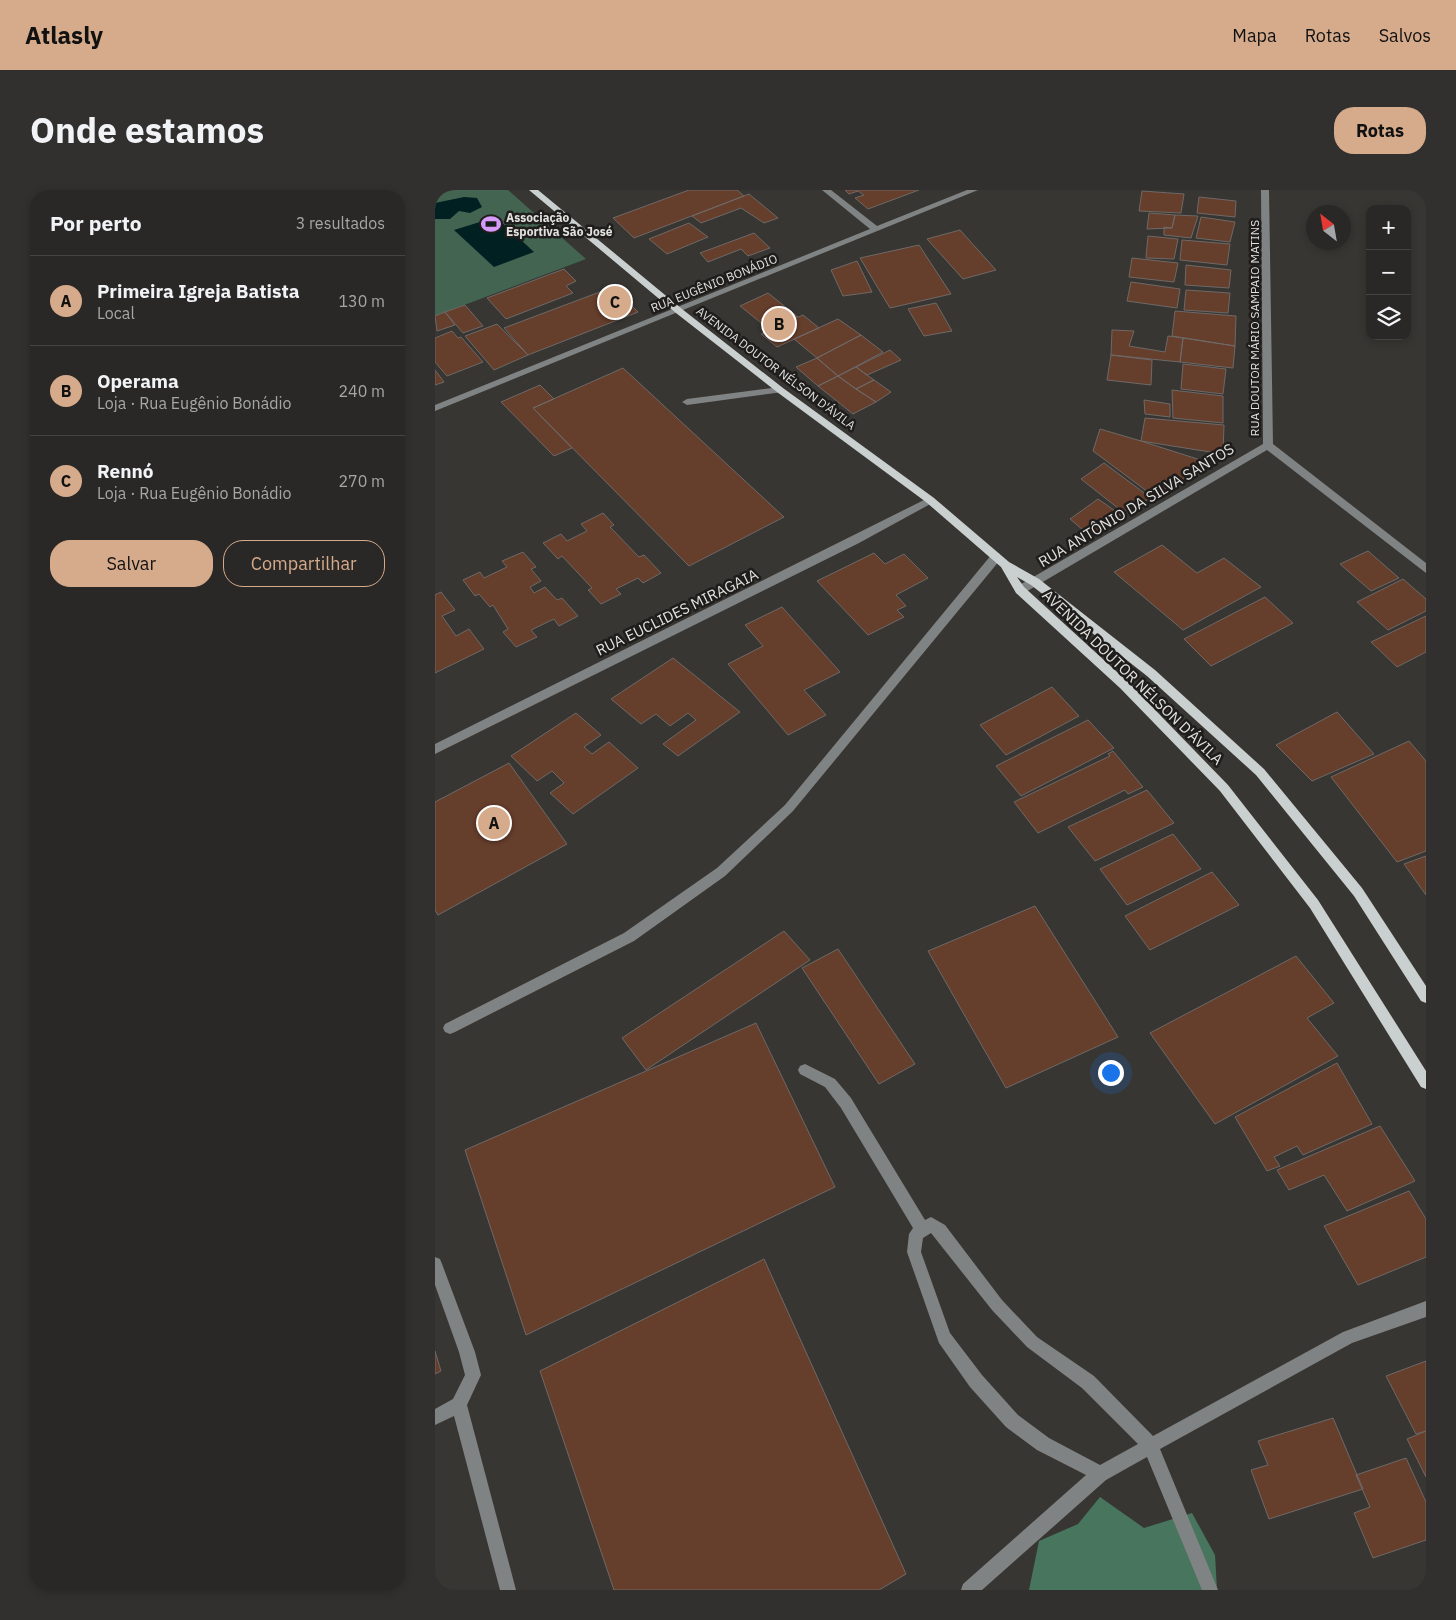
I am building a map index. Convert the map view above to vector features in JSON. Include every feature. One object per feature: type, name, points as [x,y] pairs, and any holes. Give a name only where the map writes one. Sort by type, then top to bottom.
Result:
[{"type":"main road","name":"AVENIDA DOUTOR NÉLSON D'ÁVILA","points":[[533,190],[679,311],[780,390],[931,500],[1000,561],[1035,582],[1151,673],[1260,772],[1358,892],[1426,997]]},
{"type":"main road","name":"AVENIDA DOUTOR NÉLSON D'ÁVILA","points":[[1000,561],[1020,590],[1124,685],[1224,788],[1314,904],[1426,1083]]},
{"type":"street","points":[[826,190],[876,230]]},
{"type":"street","name":"RUA EUGÊNIO BONÁDIO","points":[[435,408],[679,311],[974,190]]},
{"type":"street","name":"RUA DOUTOR MÁRIO SAMPAIO MATINS","points":[[1265,190],[1268,445],[1426,568]]},
{"type":"street","points":[[687,402],[780,390]]},
{"type":"street","name":"RUA ANTÔNIO DA SILVA SANTOS","points":[[1020,590],[1268,445]]},
{"type":"street","name":"RUA EUCLIDES MIRAGAIA","points":[[435,749],[855,540],[931,500]]},
{"type":"street","points":[[450,1028],[629,937],[721,872],[789,808],[1000,561]]},
{"type":"street","points":[[805,1070],[830,1083],[846,1103],[922,1229]]},
{"type":"street","points":[[1100,1474],[1043,1444],[1012,1421],[975,1381],[944,1338],[914,1252],[916,1234],[922,1229],[931,1224],[940,1230],[997,1304],[1032,1342],[1088,1382],[1151,1446],[1211,1590]]},
{"type":"street","points":[[435,1264],[467,1352],[473,1376],[459,1405],[435,1417]]},
{"type":"street","points":[[969,1590],[1100,1474],[1348,1337],[1426,1309]]},
{"type":"street","points":[[459,1405],[508,1590]]},
{"type":"green space","name":"Associação Esportiva São José","points":[[435,190],[508,190],[586,259],[435,316]]},
{"type":"green space","points":[[1100,1497],[1144,1528],[1192,1513],[1215,1555],[1217,1590],[1029,1590],[1039,1541],[1078,1524]]},
{"type":"water","points":[[464,197],[477,198],[482,207],[470,213],[459,211],[450,219],[435,219],[435,203]]},
{"type":"water","points":[[496,217],[534,252],[494,267],[454,230]]},
{"type":"building","points":[[689,190],[737,190],[744,196],[634,238],[613,218]]},
{"type":"building","points":[[845,190],[919,190],[868,209],[855,198],[864,195],[858,191],[849,194]]},
{"type":"building","points":[[1142,191],[1184,194],[1181,213],[1139,211]]},
{"type":"building","points":[[749,194],[778,218],[764,223],[741,208],[701,223],[692,216]]},
{"type":"building","points":[[1199,197],[1236,201],[1235,217],[1197,213]]},
{"type":"building","points":[[1149,213],[1175,215],[1172,228],[1147,229]]},
{"type":"building","points":[[1175,215],[1198,216],[1191,238],[1164,235],[1164,227],[1172,228]]},
{"type":"building","points":[[1201,217],[1235,222],[1230,242],[1196,238]]},
{"type":"building","points":[[689,223],[708,237],[667,254],[649,239]]},
{"type":"building","points":[[960,230],[996,270],[963,279],[927,239]]},
{"type":"building","points":[[754,233],[770,248],[748,256],[741,249],[708,262],[700,253]]},
{"type":"building","points":[[1148,236],[1178,239],[1174,259],[1146,258]]},
{"type":"building","points":[[1182,240],[1230,244],[1227,265],[1180,260]]},
{"type":"building","points":[[919,245],[951,294],[890,308],[860,258]]},
{"type":"building","points":[[1132,258],[1178,263],[1174,282],[1129,277]]},
{"type":"building","points":[[857,261],[872,292],[843,296],[831,270]]},
{"type":"building","points":[[1186,265],[1231,270],[1229,288],[1185,285]]},
{"type":"building","points":[[564,269],[576,281],[566,286],[573,293],[506,319],[487,298]]},
{"type":"building","points":[[1131,282],[1180,289],[1177,308],[1127,301]]},
{"type":"building","points":[[613,287],[638,312],[528,355],[504,328]]},
{"type":"building","points":[[1186,290],[1230,293],[1228,313],[1184,310]]},
{"type":"building","points":[[768,293],[798,317],[770,330],[740,306]]},
{"type":"building","points":[[936,303],[952,331],[924,336],[908,309]]},
{"type":"building","points":[[465,305],[483,326],[463,333],[445,312]]},
{"type":"building","points":[[1175,311],[1236,316],[1235,346],[1172,336]]},
{"type":"building","points":[[445,312],[455,325],[437,331],[435,316]]},
{"type":"building","points":[[803,315],[819,328],[777,347],[761,334]]},
{"type":"building","points":[[838,319],[861,335],[817,358],[794,339]]},
{"type":"building","points":[[497,324],[528,355],[494,370],[465,336]]},
{"type":"building","points":[[1112,330],[1134,331],[1129,346],[1165,352],[1168,336],[1183,338],[1180,362],[1111,355]]},
{"type":"building","points":[[452,331],[458,338],[461,337],[483,362],[447,376],[435,362],[435,338]]},
{"type":"building","points":[[861,335],[883,352],[838,376],[817,358]]},
{"type":"building","points":[[1183,338],[1235,346],[1233,368],[1180,362]]},
{"type":"building","points":[[890,350],[901,360],[867,375],[856,367]]},
{"type":"building","points":[[1111,355],[1152,360],[1151,385],[1107,380]]},
{"type":"building","points":[[817,358],[838,376],[818,386],[796,367]]},
{"type":"building","points":[[1183,364],[1226,369],[1223,394],[1181,389]]},
{"type":"building","points":[[856,367],[874,380],[856,389],[838,376]]},
{"type":"building","points":[[623,368],[784,517],[689,566],[533,408]]},
{"type":"building","points":[[435,370],[444,382],[435,385]]},
{"type":"building","points":[[838,376],[876,402],[853,414],[818,386]]},
{"type":"building","points":[[874,380],[891,392],[876,402],[856,389]]},
{"type":"building","points":[[540,385],[554,399],[533,408],[572,448],[554,456],[501,402]]},
{"type":"building","points":[[1172,390],[1223,396],[1223,423],[1173,418]]},
{"type":"building","points":[[1144,400],[1170,404],[1170,417],[1145,414]]},
{"type":"building","points":[[1145,418],[1224,425],[1223,454],[1141,441]]},
{"type":"building","points":[[1100,429],[1213,464],[1156,498],[1093,451]]},
{"type":"building","points":[[1104,463],[1151,498],[1123,512],[1081,479]]},
{"type":"building","points":[[1098,499],[1121,515],[1090,536],[1070,519]]},
{"type":"building","points":[[603,513],[614,525],[610,527],[639,557],[644,555],[661,573],[643,583],[638,578],[616,589],[621,594],[601,604],[588,590],[592,588],[562,556],[558,559],[543,543],[561,534],[567,541],[587,531],[581,524]]},
{"type":"building","points":[[1162,545],[1197,573],[1224,558],[1261,587],[1183,630],[1114,572]]},
{"type":"building","points":[[1368,551],[1399,578],[1371,591],[1340,564]]},
{"type":"building","points":[[523,552],[536,567],[531,569],[541,581],[530,587],[534,593],[545,587],[557,600],[562,598],[578,616],[559,626],[554,619],[531,630],[537,637],[516,647],[503,632],[508,629],[493,605],[490,607],[479,594],[475,596],[463,580],[480,572],[484,578],[507,567],[502,561]]},
{"type":"building","points":[[874,553],[885,564],[904,554],[928,578],[896,595],[906,606],[897,610],[904,617],[868,635],[817,581]]},
{"type":"building","points":[[1403,579],[1426,599],[1426,611],[1388,630],[1357,602]]},
{"type":"building","points":[[441,592],[455,610],[442,616],[456,636],[469,629],[484,649],[435,673],[435,595]]},
{"type":"building","points":[[1265,597],[1293,623],[1211,666],[1184,639]]},
{"type":"building","points":[[782,607],[840,672],[804,690],[826,715],[788,735],[728,664],[763,646],[745,625]]},
{"type":"building","points":[[1426,616],[1426,652],[1397,667],[1371,642]]},
{"type":"building","points":[[673,658],[740,712],[678,756],[663,744],[696,720],[688,713],[670,726],[656,714],[641,724],[611,699]]},
{"type":"building","points":[[1052,687],[1079,716],[1006,755],[980,725]]},
{"type":"building","points":[[1337,712],[1374,754],[1312,781],[1276,745]]},
{"type":"building","points":[[576,713],[601,735],[584,747],[592,754],[609,742],[638,768],[573,814],[550,793],[564,783],[552,771],[537,781],[511,756]]},
{"type":"building","points":[[1088,720],[1114,748],[1021,796],[996,766]]},
{"type":"building","points":[[1409,741],[1426,761],[1426,851],[1397,862],[1331,777]]},
{"type":"building","points":[[1113,751],[1143,787],[1128,794],[1125,790],[1038,833],[1014,802],[1110,756],[1108,754]]},
{"type":"building","points":[[509,763],[567,844],[438,915],[435,910],[435,802]]},
{"type":"building","points":[[1147,790],[1174,823],[1095,861],[1068,827]]},
{"type":"building","points":[[1173,834],[1201,869],[1127,905],[1100,869]]},
{"type":"building","points":[[1426,856],[1426,895],[1404,864]]},
{"type":"building","points":[[1212,872],[1239,905],[1150,950],[1125,916]]},
{"type":"building","points":[[1035,906],[1118,1037],[1006,1088],[928,951]]},
{"type":"building","points":[[784,931],[810,960],[646,1070],[622,1038]]},
{"type":"building","points":[[838,949],[915,1064],[879,1084],[802,968]]},
{"type":"building","points":[[1296,956],[1334,1003],[1307,1018],[1338,1056],[1215,1124],[1150,1033]]},
{"type":"building","points":[[756,1023],[835,1187],[526,1335],[465,1150]]},
{"type":"building","points":[[1337,1063],[1372,1124],[1303,1155],[1297,1146],[1274,1157],[1280,1166],[1267,1171],[1235,1117]]},
{"type":"building","points":[[1380,1126],[1415,1181],[1347,1211],[1324,1175],[1289,1190],[1277,1170]]},
{"type":"building","points":[[1409,1191],[1426,1219],[1426,1257],[1358,1285],[1324,1226]]},
{"type":"building","points":[[764,1259],[906,1574],[879,1590],[614,1590],[540,1371]]},
{"type":"building","points":[[435,1351],[441,1371],[435,1374]]},
{"type":"building","points":[[1426,1361],[1426,1431],[1416,1434],[1386,1376]]},
{"type":"building","points":[[1333,1418],[1363,1489],[1269,1519],[1251,1470],[1268,1465],[1258,1441]]},
{"type":"building","points":[[1426,1431],[1426,1477],[1407,1439]]},
{"type":"building","points":[[1406,1458],[1426,1502],[1426,1540],[1373,1558],[1354,1513],[1370,1507],[1356,1475]]},
{"type":"place","name":"Associação Esportiva São José","points":[[491,224]]},
{"type":"place","name":"Rennó","points":[[615,302]]},
{"type":"place","name":"Operama","points":[[779,324]]},
{"type":"place","name":"Primeira Igreja Batista","points":[[494,823]]}]
